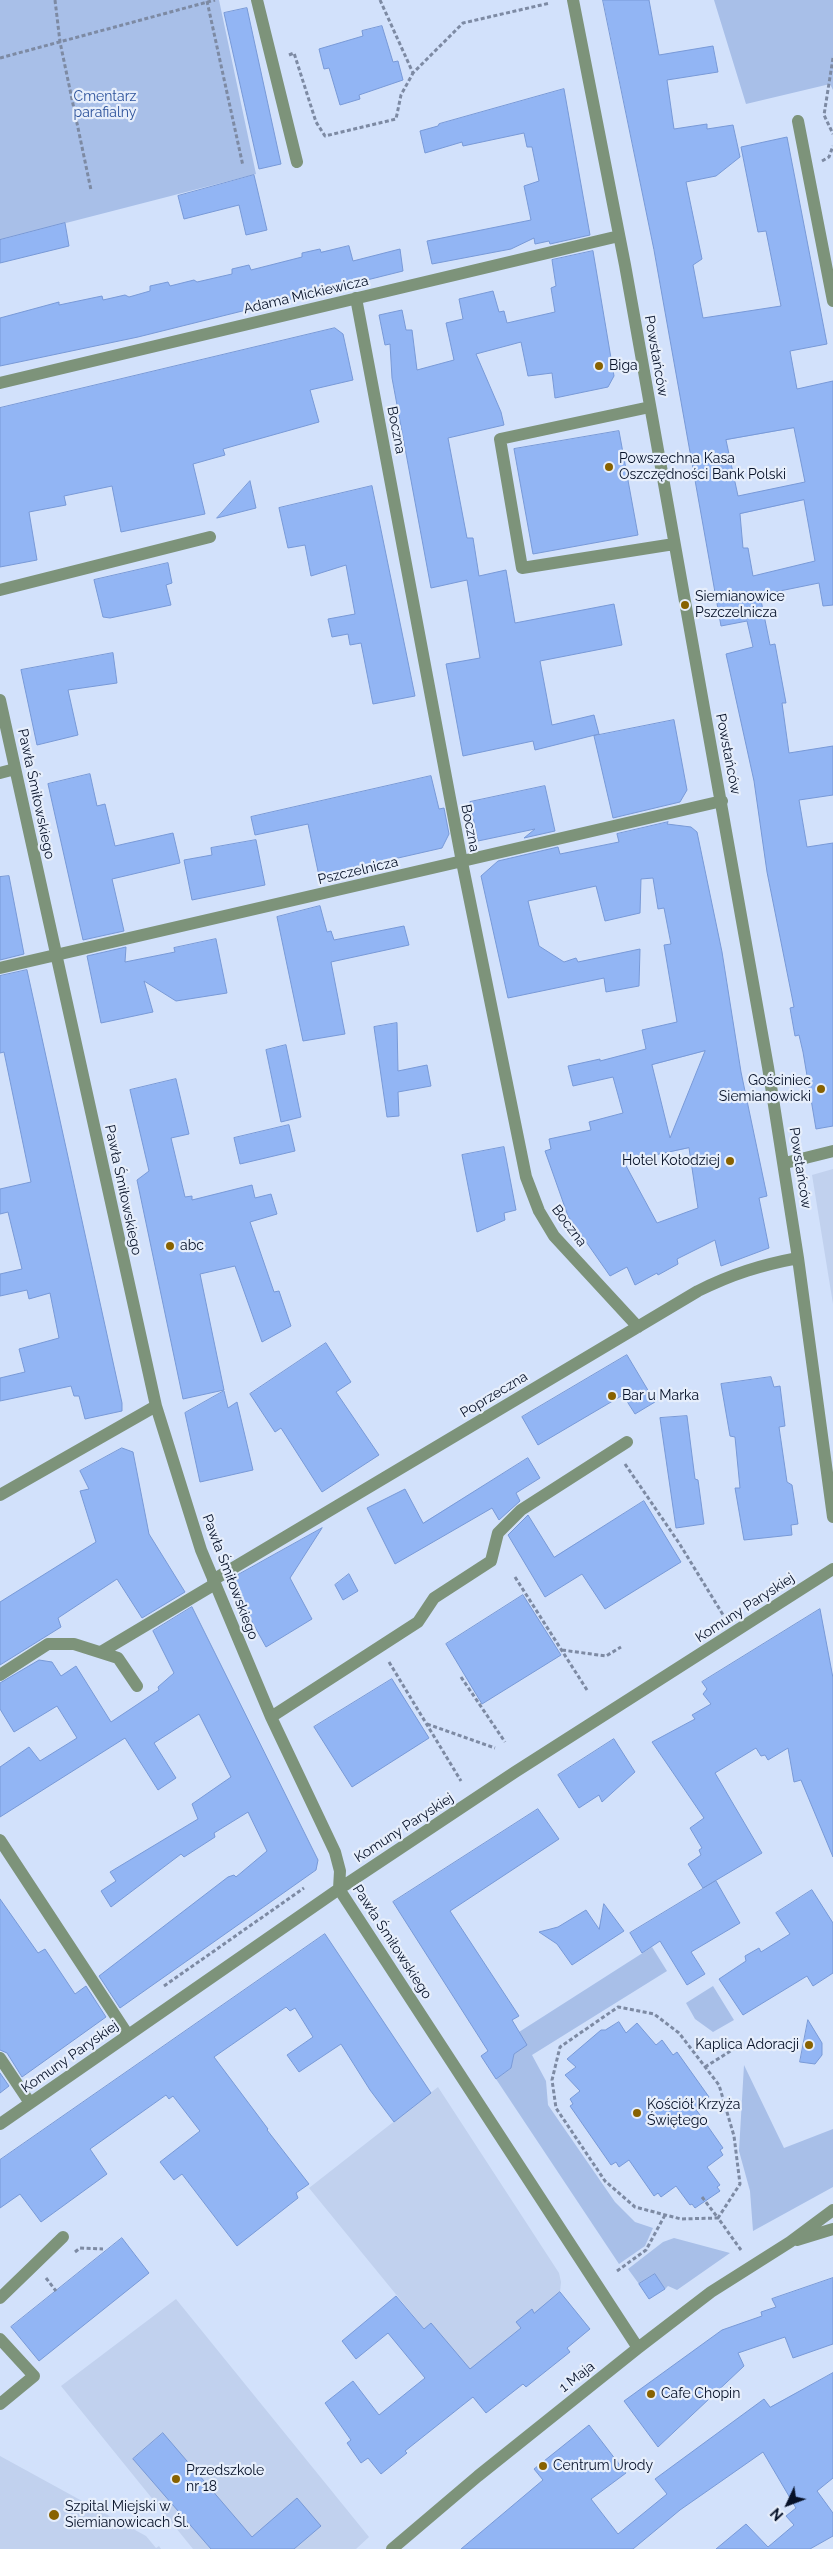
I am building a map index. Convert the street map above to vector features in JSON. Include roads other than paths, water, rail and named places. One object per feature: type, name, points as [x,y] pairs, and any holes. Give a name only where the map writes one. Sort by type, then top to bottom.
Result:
[{"type":"street","points":[[257,0],[296,162]]},
{"type":"street","name":"Powstańców","points":[[573,0],[619,236],[722,801],[785,1163],[833,1516]]},
{"type":"street","points":[[798,121],[833,301]]},
{"type":"street","name":"Adama Mickiewicza","points":[[0,383],[619,236]]},
{"type":"street","name":"Boczna","points":[[356,298],[462,862],[526,1177],[539,1211],[554,1236],[638,1327]]},
{"type":"street","points":[[650,407],[500,439],[522,568],[674,544]]},
{"type":"street","points":[[0,590],[210,537]]},
{"type":"street","name":"Pawła Śmiłowskiego","points":[[0,700],[156,1406],[201,1550],[271,1717],[335,1852],[340,1871],[339,1889],[638,2348]]},
{"type":"street","points":[[0,773],[15,770]]},
{"type":"street","name":"Pszczelnicza","points":[[0,968],[56,957],[722,801]]},
{"type":"street","points":[[785,1163],[833,1151]]},
{"type":"street","name":"Poprzeczna","points":[[100,1652],[638,1327],[725,1277],[757,1266],[798,1258]]},
{"type":"street","points":[[0,1495],[156,1406]]},
{"type":"street","points":[[271,1717],[418,1622],[434,1598],[491,1561],[498,1533],[521,1510],[627,1442]]},
{"type":"street","name":"Komuny Paryskiej","points":[[0,2124],[339,1889],[515,1772],[833,1569]]},
{"type":"street","points":[[0,1675],[48,1644],[74,1644],[118,1658],[137,1686]]},
{"type":"street","points":[[0,1840],[128,2035]]},
{"type":"street","points":[[0,2058],[30,2103]]},
{"type":"street","name":"1 Maja","points":[[392,2549],[467,2485],[638,2348],[739,2272],[790,2242],[833,2210]]},
{"type":"street","name":"1 Maja","points":[[790,2242],[833,2229]]},
{"type":"street","points":[[0,2298],[63,2237]]},
{"type":"street","points":[[0,2339],[34,2376],[0,2404]]},
{"type":"place","name":"Biga","points":[[599,366]]},
{"type":"place","name":"Powszechna Kasa Oszczędności Bank Polski","points":[[609,467]]},
{"type":"place","name":"Siemianowice Pszczelnicza","points":[[685,605]]},
{"type":"place","name":"Gościniec Siemianowicki","points":[[821,1089]]},
{"type":"place","name":"Hotel Kołodziej","points":[[730,1161]]},
{"type":"place","name":"abc","points":[[170,1246]]},
{"type":"place","name":"Bar u Marka","points":[[612,1396]]},
{"type":"place","name":"Kaplica Adoracji","points":[[809,2045]]},
{"type":"place","name":"Kościół Krzyża Świętego","points":[[637,2113]]},
{"type":"place","name":"Cafe Chopin","points":[[651,2394]]},
{"type":"place","name":"Centrum Urody","points":[[543,2466]]},
{"type":"place","name":"Przedszkole nr 18","points":[[176,2479]]},
{"type":"place","name":"Szpital Miejski w Siemianowicach Śl.","points":[[54,2515]]},
{"type":"park label","name":"Cmentarz parafialny","points":[[105,105]]}]
